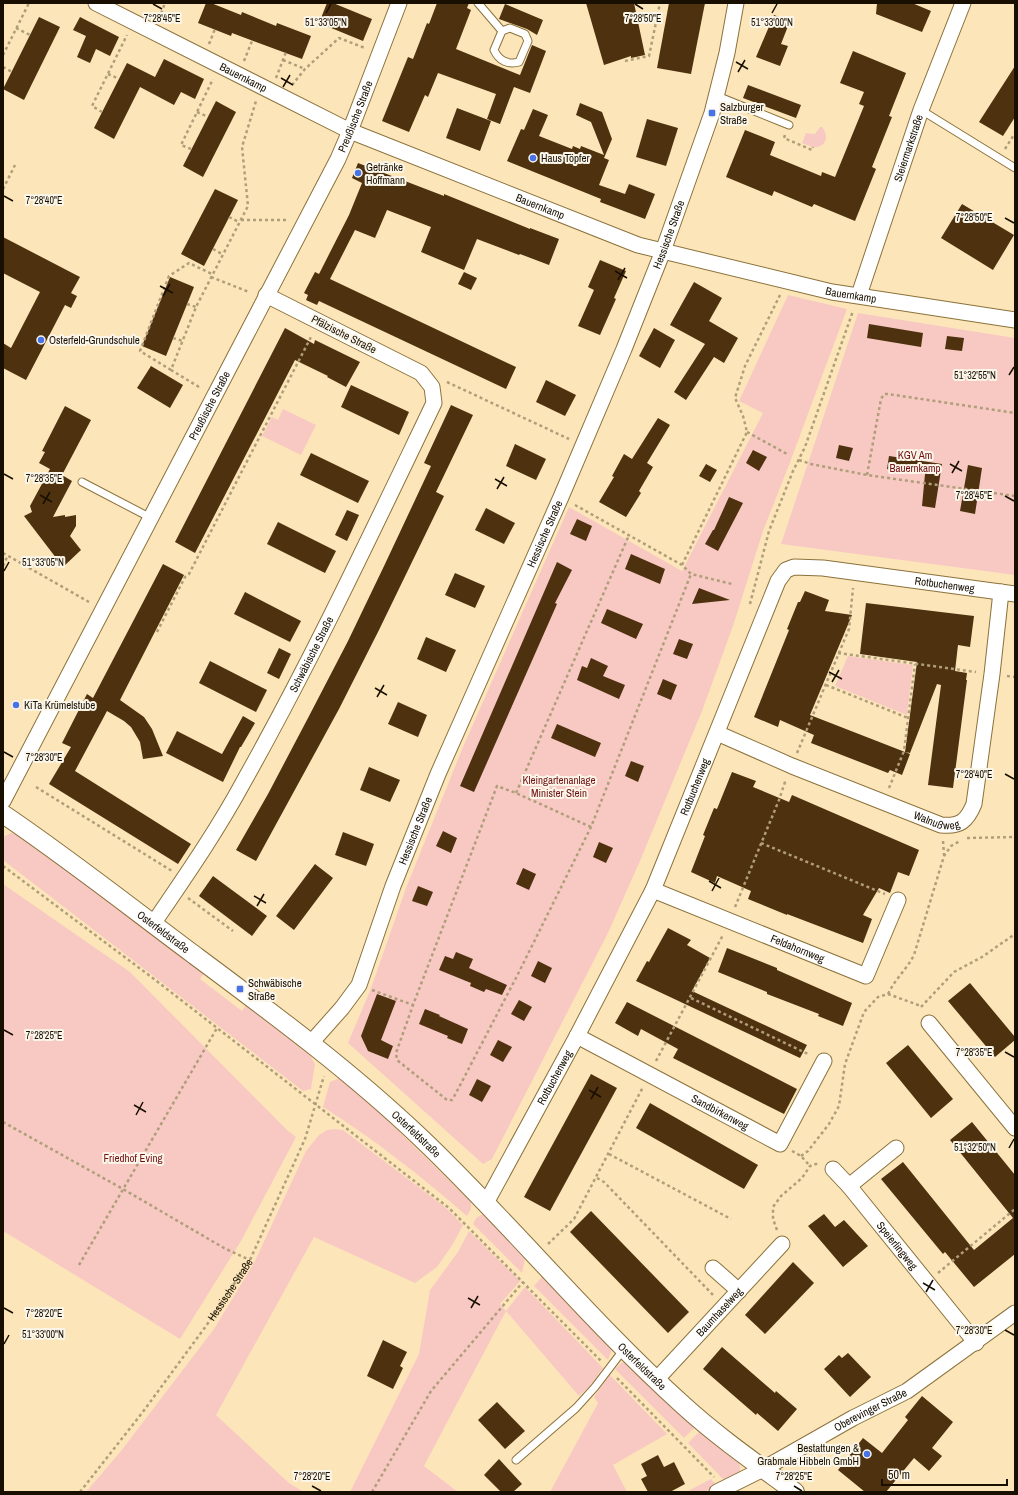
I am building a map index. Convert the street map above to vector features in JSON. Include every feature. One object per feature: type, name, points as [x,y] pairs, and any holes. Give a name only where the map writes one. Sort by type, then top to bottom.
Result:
[{"type":"street","name":"Bauernkamp","points":[[96,3],[350,131],[638,245],[832,292],[1015,320]]},
{"type":"street","name":"Preußische Straße","points":[[3,801],[338,159],[399,3]]},
{"type":"street","name":"Hessische Straße","points":[[310,1044],[342,1008],[359,985],[393,886],[438,774],[561,497],[624,349],[691,175],[717,96],[736,3]]},
{"type":"street","name":"Steiermarkstraße","points":[[859,295],[921,110],[963,3]]},
{"type":"street","name":"Pfälzische Straße","points":[[266,295],[421,373]]},
{"type":"street","name":"Schwäbische Straße","points":[[153,924],[200,856],[244,782],[320,640],[434,403],[432,387],[421,373]]},
{"type":"street","name":"Rotbuchenweg","points":[[486,1204],[577,1036],[653,890],[778,581],[786,570],[794,566],[855,572],[1008,593]]},
{"type":"street","name":"Walnußweg","points":[[716,733],[792,766],[941,825],[952,826],[961,823],[969,815],[974,804],[992,674],[1008,593]]},
{"type":"street","name":"Osterfeldstraße","points":[[3,814],[153,924],[329,1058],[388,1108],[417,1134],[486,1204],[624,1349],[656,1380],[703,1423],[795,1492]]},
{"type":"street","name":"Feldahornweg","points":[[653,890],[866,976],[898,900]]},
{"type":"street","points":[[929,1023],[1015,1128]]},
{"type":"street","name":"Sandbirkenweg","points":[[577,1036],[780,1144],[819,1059]]},
{"type":"street","points":[[849,1186],[896,1148]]},
{"type":"street","name":"Speierlingweg","points":[[833,1169],[849,1186],[976,1343]]},
{"type":"street","name":"Baumhaselweg","points":[[656,1380],[782,1244]]},
{"type":"street","points":[[713,1268],[739,1291]]},
{"type":"street","name":"Oberevinger Straße","points":[[721,1490],[907,1391],[976,1343],[1015,1313]]},
{"type":"lane","points":[[478,3],[502,31]]},
{"type":"lane","points":[[510,28],[525,34],[528,41],[520,62],[512,64],[498,58],[494,50],[502,31],[510,28]]},
{"type":"lane","points":[[717,96],[789,125]]},
{"type":"lane","points":[[921,110],[1015,168]]},
{"type":"lane","points":[[82,482],[151,518]]},
{"type":"lane","points":[[516,1460],[576,1408],[595,1388],[624,1349]]},
{"type":"path","points":[[3,55],[29,3]]},
{"type":"path","points":[[158,23],[165,3]]},
{"type":"path","points":[[625,61],[649,56],[660,3]]},
{"type":"path","points":[[16,28],[30,35]]},
{"type":"path","points":[[207,48],[215,29]]},
{"type":"path","points":[[102,112],[92,106],[129,31]]},
{"type":"path","points":[[289,89],[305,69],[339,38],[366,49]]},
{"type":"path","points":[[242,65],[252,41]]},
{"type":"path","points":[[275,82],[286,52]]},
{"type":"path","points":[[283,60],[305,69]]},
{"type":"path","points":[[3,67],[12,72]]},
{"type":"path","points":[[108,74],[119,79]]},
{"type":"path","points":[[191,149],[181,145],[215,75]]},
{"type":"path","points":[[172,370],[196,307],[211,275],[248,206],[242,147],[257,96]]},
{"type":"path","points":[[197,112],[208,117]]},
{"type":"path","points":[[789,125],[784,138],[812,150],[813,147]]},
{"type":"path","points":[[999,158],[1015,133]]},
{"type":"path","points":[[3,190],[16,165]]},
{"type":"path","points":[[229,217],[240,221],[286,220]]},
{"type":"path","points":[[213,249],[222,254]]},
{"type":"path","points":[[199,388],[140,351],[169,276],[188,263],[248,292]]},
{"type":"path","points":[[682,565],[747,432],[743,416],[735,398],[745,366],[787,281]]},
{"type":"path","points":[[748,609],[769,531],[805,448],[859,295]]},
{"type":"path","points":[[187,304],[196,307]]},
{"type":"path","points":[[156,632],[185,577],[189,574],[318,322]]},
{"type":"path","points":[[174,338],[183,341]]},
{"type":"path","points":[[446,381],[582,445]]},
{"type":"path","points":[[867,474],[881,398],[884,394],[1015,413]]},
{"type":"path","points":[[747,432],[787,454]]},
{"type":"path","points":[[799,460],[811,464],[867,474],[1015,496]]},
{"type":"path","points":[[561,497],[682,565],[691,574],[732,584]]},
{"type":"path","points":[[516,793],[629,535]]},
{"type":"path","points":[[3,553],[89,602]]},
{"type":"path","points":[[3,566],[8,556]]},
{"type":"path","points":[[535,1256],[574,1219],[610,1154],[649,1075],[691,998],[730,921],[849,629],[855,572]]},
{"type":"path","points":[[591,828],[516,793],[497,786],[396,1053],[397,1060],[447,1100],[452,1100],[517,976],[591,828],[691,574]]},
{"type":"path","points":[[838,653],[992,674]]},
{"type":"path","points":[[883,802],[904,752],[915,664]]},
{"type":"path","points":[[826,685],[869,701],[908,718]]},
{"type":"path","points":[[36,787],[180,884],[233,931]]},
{"type":"path","points":[[888,994],[892,984],[910,964],[914,955],[944,856],[951,846],[967,838],[1015,837]]},
{"type":"path","points":[[761,843],[898,900]]},
{"type":"path","points":[[3,866],[217,1028],[449,1208],[609,1369],[721,1490]]},
{"type":"path","points":[[921,1006],[954,972],[982,957],[1015,934]]},
{"type":"path","points":[[359,985],[413,1005]]},
{"type":"path","points":[[801,1156],[808,1151],[829,1124],[839,1106],[845,1064],[864,1012],[878,998],[888,994],[921,1006],[929,1023]]},
{"type":"path","points":[[691,998],[819,1059]]},
{"type":"path","points":[[79,1264],[217,1028]]},
{"type":"path","name":"Hessische Straße","points":[[80,1492],[142,1413],[206,1326],[250,1260],[305,1139],[329,1058]]},
{"type":"path","points":[[3,1122],[123,1189],[224,1248],[250,1260]]},
{"type":"path","points":[[610,1154],[731,1219]]},
{"type":"path","points":[[782,1244],[773,1220],[773,1207],[781,1196],[802,1178],[810,1166],[805,1160]]},
{"type":"path","points":[[596,1178],[604,1182],[712,1294]]},
{"type":"path","points":[[946,1266],[1015,1209]]},
{"type":"path","points":[[372,1492],[431,1391],[523,1282]]},
{"type":"green space","points":[[820,127],[822,127],[826,135],[825,141],[821,146],[815,147],[802,143],[806,133],[815,134]]},
{"type":"green space","name":"Kleingartenanlage Minister Stein","points":[[788,295],[847,309],[763,531],[733,626],[702,711],[640,861],[607,935],[492,1159],[483,1164],[348,1043],[370,991],[406,888],[463,747],[569,507],[682,571],[763,413],[739,401]]},
{"type":"green space","name":"KGV Am Bauernkamp","points":[[858,313],[1015,338],[1015,575],[781,544]]},
{"type":"green space","points":[[283,409],[316,425],[301,455],[262,436],[272,417],[278,420]]},
{"type":"green space","points":[[848,656],[913,665],[907,715],[835,686]]},
{"type":"green space","points":[[11,833],[15,834],[74,875],[204,973],[200,979],[242,1011],[246,1005],[310,1055],[315,1064],[311,1089],[303,1091],[3,860],[3,837]]},
{"type":"green space","name":"Friedhof Eving","points":[[3,884],[130,972],[287,1130],[296,1137],[241,1241],[180,1339],[3,1231]]},
{"type":"green space","points":[[339,1078],[376,1109],[471,1202],[471,1209],[467,1216],[397,1159],[361,1132],[323,1107],[330,1082]]},
{"type":"green space","points":[[327,1130],[343,1130],[445,1207],[463,1225],[453,1244],[437,1267],[415,1283],[314,1237],[216,1415],[289,1483],[304,1492],[86,1492],[121,1451],[214,1329],[254,1263],[306,1151],[319,1135]]},
{"type":"green space","points":[[483,1214],[525,1259],[522,1273],[473,1224],[476,1218]]},
{"type":"green space","points":[[469,1231],[520,1281],[500,1304],[506,1311],[424,1466],[458,1492],[350,1492],[419,1354],[430,1290],[458,1252]]},
{"type":"green space","points":[[542,1277],[612,1349],[608,1360],[534,1286]]},
{"type":"green space","points":[[525,1287],[603,1368],[591,1385],[579,1396],[506,1311]]},
{"type":"green space","points":[[625,1362],[695,1427],[684,1438],[615,1369],[621,1363]]},
{"type":"green space","points":[[610,1375],[667,1434],[613,1465],[627,1492],[550,1492],[598,1403],[594,1397]]},
{"type":"green space","points":[[700,1431],[738,1461],[740,1472],[725,1481],[688,1443]]},
{"type":"green space","points":[[711,1479],[717,1486],[704,1492],[686,1492]]},
{"type":"building","points":[[206,3],[211,3],[241,15],[242,12],[276,26],[277,23],[311,36],[302,59],[232,33],[231,36],[198,23]]},
{"type":"building","points":[[327,3],[333,3],[372,19],[363,41],[319,23]]},
{"type":"building","points":[[437,3],[469,3],[467,8],[471,10],[456,49],[520,75],[532,45],[546,51],[530,93],[514,87],[500,124],[487,119],[496,94],[438,73],[428,97],[425,95],[409,132],[382,121],[408,57],[413,59],[427,23],[429,24]]},
{"type":"building","points":[[586,3],[634,3],[645,55],[631,58],[631,56],[604,65]]},
{"type":"building","points":[[669,3],[705,3],[691,74],[657,68]]},
{"type":"building","points":[[877,3],[912,3],[931,11],[922,32],[876,14]]},
{"type":"building","points":[[505,4],[543,20],[537,35],[527,29],[499,19]]},
{"type":"building","points":[[774,15],[790,21],[781,44],[788,46],[780,66],[756,57]]},
{"type":"building","points":[[39,17],[60,27],[24,100],[3,89]]},
{"type":"building","points":[[80,17],[119,37],[110,56],[96,49],[90,63],[77,57],[86,36],[73,30]]},
{"type":"building","points":[[853,51],[906,73],[889,116],[892,117],[872,167],[876,169],[855,221],[814,204],[812,207],[774,191],[772,196],[726,177],[745,130],[775,142],[770,155],[821,176],[822,172],[835,177],[864,106],[859,104],[864,92],[840,83]]},
{"type":"building","points":[[164,59],[204,79],[195,99],[181,92],[174,105],[140,87],[114,139],[94,128],[127,63],[155,77]]},
{"type":"building","points":[[1015,66],[1015,117],[1003,136],[979,122]]},
{"type":"building","points":[[748,85],[801,105],[796,118],[743,98]]},
{"type":"building","points":[[216,101],[236,112],[203,177],[183,166]]},
{"type":"building","points":[[580,103],[602,112],[612,139],[604,158],[609,160],[599,185],[625,194],[629,184],[655,194],[645,219],[600,202],[601,199],[507,161],[521,129],[524,130],[533,109],[548,115],[539,136],[572,149],[573,146],[580,149],[581,146],[604,155],[591,122],[576,115]]},
{"type":"building","points":[[457,108],[491,121],[480,151],[446,138]]},
{"type":"building","points":[[647,119],[678,128],[666,166],[636,157]]},
{"type":"building","points":[[358,163],[444,196],[444,194],[530,229],[559,239],[549,265],[477,239],[464,270],[421,252],[431,227],[387,210],[375,238],[355,230],[330,279],[516,367],[506,389],[319,301],[317,305],[306,300],[308,295],[304,293],[315,272],[319,274],[349,215],[362,183],[352,178]]},
{"type":"building","points":[[215,189],[238,200],[204,266],[181,254]]},
{"type":"building","points":[[962,204],[1014,235],[993,270],[941,238]]},
{"type":"building","points":[[3,237],[80,277],[71,293],[77,296],[71,308],[65,305],[26,380],[3,368],[3,343],[11,348],[40,292],[3,273]]},
{"type":"building","points":[[600,260],[626,271],[614,298],[616,299],[600,335],[578,326],[594,290],[588,287]]},
{"type":"building","points":[[464,272],[477,278],[471,290],[458,284]]},
{"type":"building","points":[[170,277],[194,287],[166,356],[142,346]]},
{"type":"building","points":[[694,282],[722,298],[709,321],[738,338],[724,363],[714,357],[686,400],[674,392],[705,344],[670,325]]},
{"type":"building","points":[[869,324],[923,333],[921,347],[867,338]]},
{"type":"building","points":[[285,328],[314,344],[315,340],[360,362],[346,387],[327,377],[328,376],[295,360],[195,553],[175,542]]},
{"type":"building","points":[[654,328],[675,340],[660,368],[639,356]]},
{"type":"building","points":[[947,336],[964,338],[962,351],[945,349]]},
{"type":"building","points":[[151,366],[183,385],[170,408],[137,388]]},
{"type":"building","points":[[546,380],[576,395],[565,416],[536,402]]},
{"type":"building","points":[[351,385],[409,412],[399,435],[341,407]]},
{"type":"building","points":[[451,405],[473,415],[436,492],[444,496],[339,709],[256,861],[236,850],[268,794],[348,641],[431,466],[424,463]]},
{"type":"building","points":[[65,406],[91,420],[62,475],[72,481],[53,517],[76,515],[76,526],[70,536],[81,550],[63,567],[24,516],[32,512],[30,506],[50,469],[39,463],[45,452],[42,451]]},
{"type":"building","points":[[658,418],[670,425],[647,463],[653,467],[639,491],[641,493],[626,517],[599,502],[614,477],[612,476],[624,454],[632,459]]},
{"type":"building","points":[[515,444],[546,459],[536,480],[506,466]]},
{"type":"building","points":[[839,445],[853,448],[849,461],[836,458]]},
{"type":"building","points":[[753,450],[767,457],[759,471],[746,463]]},
{"type":"building","points":[[311,453],[369,481],[358,503],[300,475]]},
{"type":"building","points":[[889,456],[942,464],[935,508],[922,506],[925,474],[887,469]]},
{"type":"building","points":[[706,464],[717,470],[710,482],[699,476]]},
{"type":"building","points":[[968,465],[982,468],[975,514],[960,511]]},
{"type":"building","points":[[729,497],[743,503],[718,551],[705,544],[714,530]]},
{"type":"building","points":[[486,508],[515,523],[504,544],[475,530]]},
{"type":"building","points":[[347,510],[359,515],[347,541],[335,535]]},
{"type":"building","points":[[577,519],[592,526],[586,541],[570,534]]},
{"type":"building","points":[[278,522],[336,551],[325,573],[267,544]]},
{"type":"building","points":[[631,554],[665,569],[660,584],[625,569]]},
{"type":"building","points":[[557,562],[572,570],[555,603],[557,604],[474,792],[460,786]]},
{"type":"building","points":[[163,564],[184,575],[120,700],[144,717],[152,729],[163,756],[143,759],[140,742],[131,727],[107,711],[75,771],[191,844],[178,864],[49,784],[71,747],[62,743],[87,694],[93,698]]},
{"type":"building","points":[[455,573],[485,586],[475,608],[445,595]]},
{"type":"building","points":[[699,588],[730,600],[692,604]]},
{"type":"building","points":[[805,591],[829,600],[825,611],[852,615],[810,715],[910,754],[902,775],[890,770],[888,773],[811,743],[814,735],[780,720],[778,727],[754,717],[789,630],[787,629],[798,602],[800,602]]},
{"type":"building","points":[[245,592],[301,621],[290,642],[234,614]]},
{"type":"building","points":[[866,603],[974,616],[970,647],[958,645],[955,671],[967,673],[967,680],[953,788],[928,785],[941,685],[937,684],[910,753],[905,752],[917,662],[860,654]]},
{"type":"building","points":[[607,609],[643,624],[636,639],[601,623]]},
{"type":"building","points":[[426,637],[456,650],[446,672],[417,659]]},
{"type":"building","points":[[679,639],[693,644],[687,659],[673,654]]},
{"type":"building","points":[[279,648],[291,654],[279,679],[267,673]]},
{"type":"building","points":[[591,658],[608,666],[603,676],[625,685],[619,699],[577,680],[582,666],[587,668]]},
{"type":"building","points":[[210,661],[267,690],[256,712],[199,683]]},
{"type":"building","points":[[663,679],[677,685],[671,700],[657,694]]},
{"type":"building","points":[[398,702],[427,715],[418,737],[388,724]]},
{"type":"building","points":[[243,716],[255,723],[240,747],[223,782],[166,753],[177,731],[222,754]]},
{"type":"building","points":[[557,724],[601,743],[595,757],[551,738]]},
{"type":"building","points":[[631,761],[644,766],[638,782],[625,776]]},
{"type":"building","points":[[369,767],[400,780],[390,802],[360,790]]},
{"type":"building","points":[[732,772],[756,781],[753,787],[789,802],[792,795],[919,850],[909,876],[898,872],[890,893],[879,888],[863,915],[872,919],[863,943],[748,899],[751,891],[717,876],[715,883],[691,872],[705,836],[703,835],[714,808],[717,809]]},
{"type":"building","points":[[443,831],[457,838],[451,853],[436,846]]},
{"type":"building","points":[[343,832],[374,844],[366,866],[335,855]]},
{"type":"building","points":[[599,842],[613,848],[606,863],[593,857]]},
{"type":"building","points":[[315,864],[333,878],[294,930],[276,916]]},
{"type":"building","points":[[523,868],[536,874],[529,890],[516,884]]},
{"type":"building","points":[[213,876],[267,916],[252,936],[199,896]]},
{"type":"building","points":[[418,886],[433,892],[427,906],[412,901]]},
{"type":"building","points":[[668,928],[691,940],[687,945],[710,958],[692,991],[807,1045],[800,1058],[636,981],[647,961],[649,962]]},
{"type":"building","points":[[727,948],[777,968],[777,970],[852,1003],[843,1026],[818,1016],[819,1014],[767,994],[767,992],[718,972]]},
{"type":"building","points":[[456,952],[473,959],[469,968],[507,985],[502,995],[486,989],[484,992],[470,986],[471,983],[439,970],[445,956],[453,959]]},
{"type":"building","points":[[538,961],[552,968],[545,983],[531,976]]},
{"type":"building","points":[[970,983],[1015,1037],[1015,1040],[995,1057],[948,1001]]},
{"type":"building","points":[[377,994],[396,1001],[381,1040],[393,1046],[388,1059],[368,1051],[361,1036]]},
{"type":"building","points":[[519,1000],[532,1007],[524,1021],[511,1014]]},
{"type":"building","points":[[627,1002],[797,1089],[784,1114],[673,1058],[678,1049],[641,1029],[638,1036],[615,1023]]},
{"type":"building","points":[[425,1009],[468,1029],[462,1044],[447,1038],[448,1036],[419,1024]]},
{"type":"building","points":[[498,1040],[512,1047],[503,1062],[490,1055]]},
{"type":"building","points":[[908,1045],[953,1099],[931,1118],[886,1063]]},
{"type":"building","points":[[591,1074],[617,1088],[550,1211],[524,1197]]},
{"type":"building","points":[[477,1079],[491,1086],[482,1102],[469,1095]]},
{"type":"building","points":[[650,1103],[758,1165],[744,1189],[636,1128]]},
{"type":"building","points":[[972,1122],[1015,1175],[1015,1254],[974,1287],[945,1252],[943,1254],[881,1179],[903,1162],[974,1250],[1013,1218],[950,1140]]},
{"type":"building","points":[[591,1211],[689,1312],[668,1333],[570,1232]]},
{"type":"building","points":[[824,1214],[835,1227],[844,1220],[868,1246],[843,1267],[808,1226]]},
{"type":"building","points":[[793,1262],[814,1283],[765,1334],[745,1315]]},
{"type":"building","points":[[383,1340],[407,1352],[400,1366],[403,1368],[393,1389],[367,1376]]},
{"type":"building","points":[[722,1347],[775,1393],[776,1391],[797,1409],[778,1431],[757,1413],[756,1415],[703,1369]]},
{"type":"building","points":[[848,1353],[871,1377],[850,1397],[824,1369],[839,1355],[842,1358]]},
{"type":"building","points":[[922,1396],[953,1422],[932,1448],[942,1456],[929,1471],[914,1458],[886,1492],[865,1492],[838,1470],[863,1438],[882,1453],[908,1420],[905,1417]]},
{"type":"building","points":[[497,1402],[525,1431],[505,1449],[478,1420]]},
{"type":"building","points":[[658,1455],[664,1467],[674,1462],[685,1484],[670,1492],[648,1492],[641,1479],[647,1476],[641,1464]]},
{"type":"building","points":[[499,1459],[522,1484],[513,1492],[501,1492],[484,1475]]},
{"type":"place","name":"Salzburger Straße","points":[[712,113]]},
{"type":"place","name":"Haus Töpfer","points":[[533,158]]},
{"type":"place","name":"Getränke Hoffmann","points":[[358,173]]},
{"type":"place","name":"Osterfeld-Grundschule","points":[[41,340]]},
{"type":"place","name":"KiTa Krümelstube","points":[[16,705]]},
{"type":"place","name":"Schwäbische Straße","points":[[240,989]]},
{"type":"place","name":"Bestattungen & Grabmale Hibbeln GmbH","points":[[867,1454]]}]
